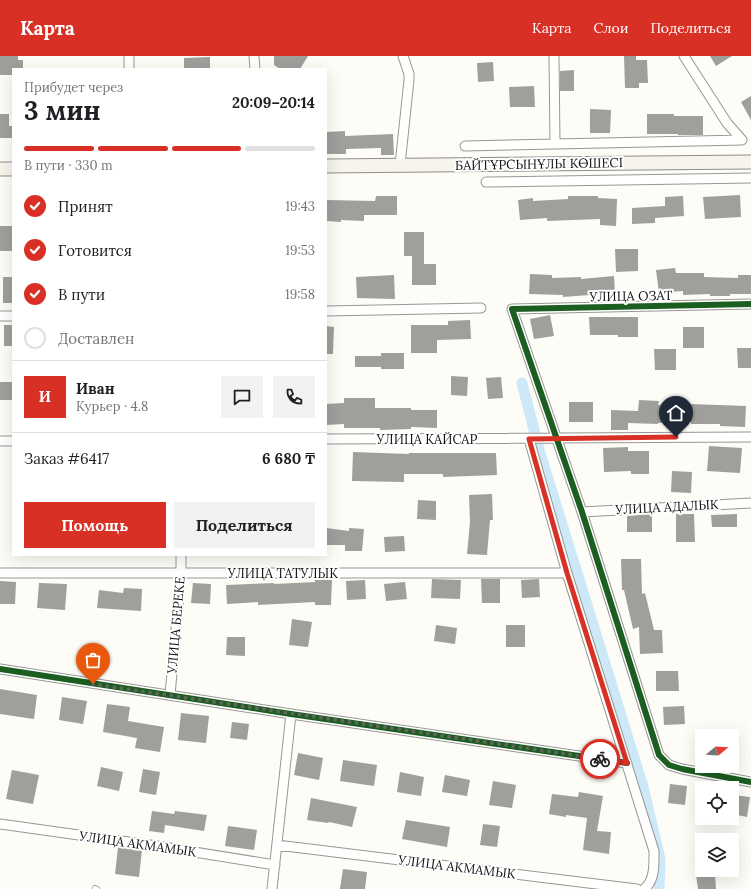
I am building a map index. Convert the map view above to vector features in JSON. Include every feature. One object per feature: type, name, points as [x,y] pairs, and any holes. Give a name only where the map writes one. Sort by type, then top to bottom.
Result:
[{"type":"main road","name":"БАЙТҰРСЫНҰЛЫ КӨШЕСІ","points":[[327,166],[751,162]]},
{"type":"main road","points":[[0,169],[12,169]]},
{"type":"street","points":[[129,56],[129,68]]},
{"type":"street","points":[[254,56],[255,68]]},
{"type":"street","points":[[400,165],[409,80],[409,74],[403,56]]},
{"type":"street","points":[[554,56],[555,143]]},
{"type":"street","points":[[684,56],[727,123],[747,141]]},
{"type":"street","points":[[465,146],[555,143],[747,141]]},
{"type":"street","points":[[486,182],[751,178]]},
{"type":"street","name":"УЛИЦА ОЗАТ","points":[[553,438],[512,309],[751,304]]},
{"type":"street","points":[[327,311],[481,308]]},
{"type":"street","points":[[0,316],[12,316]]},
{"type":"street","points":[[751,437],[553,438],[582,512],[659,755],[669,764],[682,769],[751,782]]},
{"type":"street","name":"УЛИЦА КАЙСАР","points":[[327,440],[553,438]]},
{"type":"street","points":[[529,439],[567,573],[654,851],[654,866],[651,881],[644,889]]},
{"type":"street","points":[[0,441],[12,441]]},
{"type":"street","name":"УЛИЦА АДАЛЫК","points":[[582,512],[751,503]]},
{"type":"street","name":"УЛИЦА БЕРЕКЕ","points":[[170,695],[181,573],[181,556]]},
{"type":"street","name":"УЛИЦА ТАТУЛЫК","points":[[0,572],[567,573]]},
{"type":"street","points":[[0,669],[291,714],[627,763]]},
{"type":"street","points":[[272,889],[291,714]]},
{"type":"street","name":"УЛИЦА АКМАМЫК","points":[[0,824],[275,864]]},
{"type":"street","name":"УЛИЦА АКМАМЫК","points":[[277,845],[637,889]]},
{"type":"building","points":[[0,56],[18,56],[18,60],[23,60],[23,68],[12,68],[12,75],[0,75]]},
{"type":"building","points":[[274,56],[308,56],[301,68],[278,68],[274,65]]},
{"type":"building","points":[[624,56],[636,56],[636,60],[647,60],[648,83],[639,83],[639,88],[625,88]]},
{"type":"building","points":[[710,56],[732,56],[716,66]]},
{"type":"building","points":[[210,57],[210,68],[184,68],[184,58]]},
{"type":"building","points":[[493,62],[494,81],[478,82],[477,63]]},
{"type":"building","points":[[574,70],[574,91],[560,91],[560,71]]},
{"type":"building","points":[[534,86],[535,107],[510,107],[509,87]]},
{"type":"building","points":[[751,96],[751,120],[741,102]]},
{"type":"building","points":[[590,109],[611,110],[610,133],[590,133]]},
{"type":"building","points":[[0,114],[9,114],[9,126],[12,126],[12,138],[0,138]]},
{"type":"building","points":[[647,114],[703,116],[703,135],[647,134]]},
{"type":"building","points":[[345,131],[345,136],[393,134],[394,155],[381,155],[381,148],[346,149],[346,154],[327,154],[327,132]]},
{"type":"building","points":[[740,195],[741,217],[705,219],[703,197]]},
{"type":"building","points":[[376,196],[397,196],[397,215],[364,215],[364,221],[327,221],[327,200],[375,201]]},
{"type":"building","points":[[568,196],[598,196],[598,198],[617,199],[616,226],[600,225],[600,219],[547,221],[547,218],[520,220],[518,200],[533,198],[533,201],[568,199]]},
{"type":"building","points":[[683,196],[684,216],[655,218],[655,223],[632,224],[632,208],[665,206],[665,197]]},
{"type":"building","points":[[0,226],[12,226],[12,251],[0,251]]},
{"type":"building","points":[[404,232],[424,232],[424,264],[436,264],[436,285],[412,285],[412,256],[404,256]]},
{"type":"building","points":[[615,249],[638,249],[638,271],[616,272]]},
{"type":"building","points":[[675,268],[676,273],[704,273],[704,277],[738,278],[738,275],[751,275],[751,294],[710,296],[710,294],[683,295],[683,291],[659,293],[656,270]]},
{"type":"building","points":[[530,274],[552,275],[552,278],[581,277],[581,279],[614,276],[615,293],[563,297],[563,295],[529,294]]},
{"type":"building","points":[[394,275],[395,299],[357,298],[356,277]]},
{"type":"building","points":[[3,277],[12,277],[12,303],[3,303]]},
{"type":"building","points":[[550,315],[554,336],[534,339],[530,319]]},
{"type":"building","points":[[589,317],[638,317],[638,337],[590,335]]},
{"type":"building","points":[[470,320],[471,339],[437,340],[437,353],[411,353],[411,325],[448,325],[448,321]]},
{"type":"building","points":[[4,325],[12,325],[12,346],[4,346]]},
{"type":"building","points":[[327,326],[334,327],[333,354],[327,354]]},
{"type":"building","points":[[683,327],[704,327],[704,348],[683,348]]},
{"type":"building","points":[[737,348],[751,348],[751,368],[738,368]]},
{"type":"building","points":[[654,349],[676,349],[676,370],[655,370]]},
{"type":"building","points":[[381,353],[404,353],[404,369],[355,367],[355,356],[381,356]]},
{"type":"building","points":[[451,376],[468,377],[467,396],[451,395]]},
{"type":"building","points":[[501,377],[503,398],[488,399],[486,378]]},
{"type":"building","points":[[0,382],[12,382],[12,400],[0,400]]},
{"type":"building","points":[[344,398],[375,398],[375,408],[437,410],[437,428],[411,427],[411,429],[380,430],[380,428],[344,428],[344,424],[327,425],[327,404],[344,403]]},
{"type":"building","points":[[639,400],[659,401],[658,405],[690,404],[746,406],[745,427],[720,426],[720,424],[691,424],[691,421],[658,424],[628,423],[628,430],[611,430],[611,410],[638,411]]},
{"type":"building","points":[[569,402],[593,402],[593,422],[569,422]]},
{"type":"building","points":[[709,446],[742,448],[740,473],[707,471]]},
{"type":"building","points":[[628,447],[628,451],[649,451],[649,474],[631,474],[631,471],[604,472],[603,448]]},
{"type":"building","points":[[353,452],[409,454],[496,453],[497,475],[443,477],[443,474],[404,474],[404,482],[352,481]]},
{"type":"building","points":[[672,471],[692,472],[691,493],[671,492]]},
{"type":"building","points":[[492,494],[493,520],[490,520],[487,555],[467,554],[470,522],[469,495]]},
{"type":"building","points":[[418,500],[436,501],[436,520],[417,519]]},
{"type":"building","points":[[652,514],[652,532],[627,532],[627,516]]},
{"type":"building","points":[[676,514],[694,514],[695,542],[676,542]]},
{"type":"building","points":[[737,514],[737,527],[712,527],[711,515]]},
{"type":"building","points":[[327,528],[349,531],[349,528],[364,529],[362,551],[345,551],[345,545],[327,545]]},
{"type":"building","points":[[404,536],[405,551],[385,552],[384,537]]},
{"type":"building","points":[[621,559],[641,559],[642,594],[645,593],[654,630],[662,630],[663,653],[640,654],[639,627],[633,629],[624,590],[622,590]]},
{"type":"building","points":[[315,579],[332,579],[331,605],[315,605],[315,602],[258,605],[258,602],[227,604],[226,585],[315,582]]},
{"type":"building","points":[[432,579],[461,580],[460,599],[431,598]]},
{"type":"building","points":[[481,579],[500,579],[500,603],[482,603]]},
{"type":"building","points":[[539,579],[540,597],[522,598],[521,580]]},
{"type":"building","points":[[365,580],[366,599],[347,600],[346,581]]},
{"type":"building","points":[[0,581],[16,582],[15,604],[0,604]]},
{"type":"building","points":[[405,582],[407,599],[386,601],[384,584]]},
{"type":"building","points":[[39,583],[67,584],[65,610],[37,608]]},
{"type":"building","points":[[193,583],[211,584],[210,604],[191,603]]},
{"type":"building","points":[[124,588],[142,589],[141,611],[97,608],[99,590],[123,593]]},
{"type":"building","points":[[292,619],[312,622],[308,647],[289,645]]},
{"type":"building","points":[[436,625],[457,628],[455,644],[434,641]]},
{"type":"building","points":[[506,625],[525,625],[525,647],[506,647]]},
{"type":"building","points":[[227,637],[245,637],[245,656],[226,655]]},
{"type":"building","points":[[656,671],[678,671],[679,691],[656,691]]},
{"type":"building","points":[[0,689],[37,695],[34,719],[0,714]]},
{"type":"building","points":[[62,697],[87,701],[83,724],[59,720]]},
{"type":"building","points":[[107,704],[130,707],[128,721],[164,727],[160,752],[135,748],[137,738],[103,732]]},
{"type":"building","points":[[684,706],[685,724],[664,725],[663,707]]},
{"type":"building","points":[[181,713],[209,716],[206,743],[178,740]]},
{"type":"building","points":[[232,722],[249,724],[247,740],[230,738]]},
{"type":"building","points":[[298,753],[323,758],[319,780],[294,775]]},
{"type":"building","points":[[343,760],[377,765],[374,786],[340,781]]},
{"type":"building","points":[[101,767],[123,772],[119,791],[97,786]]},
{"type":"building","points":[[143,769],[160,772],[156,795],[139,792]]},
{"type":"building","points":[[12,770],[39,775],[33,804],[6,799]]},
{"type":"building","points":[[400,772],[424,777],[421,796],[397,792]]},
{"type":"building","points":[[445,775],[470,780],[467,796],[442,792]]},
{"type":"building","points":[[493,781],[516,785],[512,808],[489,805]]},
{"type":"building","points":[[670,784],[687,786],[685,805],[668,803]]},
{"type":"building","points":[[579,792],[603,796],[597,831],[611,832],[609,854],[583,850],[587,818],[566,815],[566,817],[549,814],[552,794],[578,797]]},
{"type":"building","points":[[739,796],[750,797],[747,817],[739,815]]},
{"type":"building","points":[[311,798],[357,807],[352,827],[329,822],[307,820]]},
{"type":"building","points":[[152,811],[174,814],[175,811],[207,815],[204,831],[165,825],[164,833],[149,831]]},
{"type":"building","points":[[406,820],[450,827],[447,847],[402,839]]},
{"type":"building","points":[[483,824],[500,826],[497,847],[480,845]]},
{"type":"building","points":[[228,826],[257,830],[254,850],[225,846]]},
{"type":"building","points":[[118,847],[142,850],[139,877],[115,874]]},
{"type":"building","points":[[343,869],[367,872],[365,889],[340,889]]},
{"type":"building","points":[[696,877],[715,877],[716,889],[698,889]]},
{"type":"waterway","points":[[522,383],[540,453],[643,787],[660,859],[659,889]]},
{"type":"cycle path","points":[[751,304],[512,309],[582,512],[659,755],[669,765],[682,769],[751,782]]},
{"type":"cycle path","points":[[0,669],[291,714],[627,763]]},
{"type":"way so far","points":[[93,684],[600,759]]},
{"type":"route","points":[[600,759],[627,763],[567,573],[529,439],[676,437]]}]
